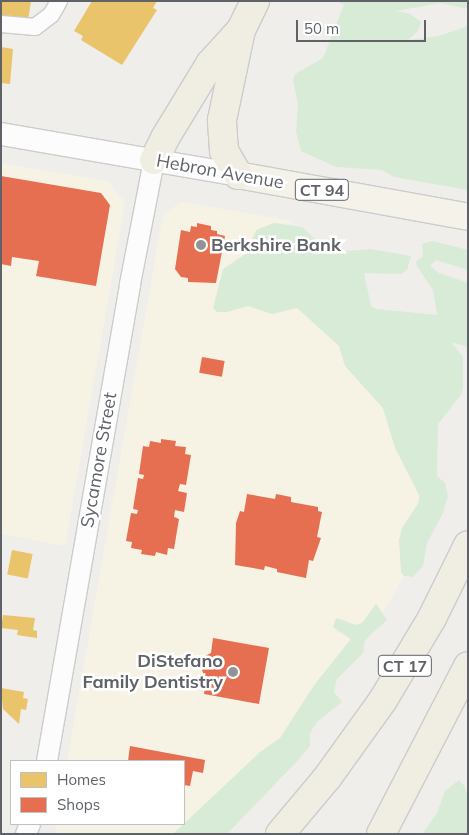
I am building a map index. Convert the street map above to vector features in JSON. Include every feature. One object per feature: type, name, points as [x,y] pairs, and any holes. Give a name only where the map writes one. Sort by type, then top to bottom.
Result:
[{"type":"highway","points":[[238,175],[226,158],[222,130],[226,93],[241,30],[256,1]]},
{"type":"highway","points":[[154,160],[164,138],[210,64],[241,30]]},
{"type":"highway","name":"CT 17","points":[[280,834],[327,778],[383,700],[432,618],[468,545]]},
{"type":"highway","points":[[381,834],[468,666]]},
{"type":"main road","name":"Hebron Avenue","points":[[1,134],[468,217]]},
{"type":"street","points":[[1,24],[35,27],[51,15],[59,1]]},
{"type":"street","name":"Sycamore Street","points":[[47,760],[130,284],[154,160]]},
{"type":"shaded area","points":[[1,163],[108,181],[125,203],[65,546],[1,534]]},
{"type":"shaded area","points":[[181,202],[293,221],[292,224],[274,223],[252,236],[247,253],[223,269],[217,312],[248,306],[272,314],[297,308],[309,315],[339,346],[345,366],[383,408],[396,448],[419,495],[401,572],[404,576],[383,612],[376,604],[362,623],[355,625],[341,618],[333,622],[337,632],[351,639],[315,684],[280,738],[185,823],[185,760],[67,760],[163,215]]},
{"type":"shaded area","points":[[56,825],[184,825],[184,834],[56,834]]},
{"type":"green space","points":[[338,1],[468,1],[468,9],[440,3],[396,11],[410,14],[421,22],[418,31],[408,40],[439,36],[468,26],[468,190],[394,177],[382,170],[336,167],[301,151],[296,132],[298,104],[293,80],[295,74],[323,58],[344,5]]},
{"type":"green space","points":[[274,223],[302,227],[323,247],[339,252],[370,249],[411,256],[407,270],[401,274],[364,273],[371,306],[376,309],[437,315],[433,290],[417,266],[416,261],[423,257],[422,244],[433,241],[468,250],[468,270],[436,260],[430,266],[439,273],[468,283],[468,347],[451,342],[463,357],[463,386],[461,395],[438,424],[437,476],[445,483],[448,496],[443,513],[427,543],[423,566],[413,577],[404,576],[401,572],[399,540],[402,528],[419,502],[419,495],[395,448],[383,408],[345,366],[339,346],[297,308],[272,314],[248,306],[227,312],[217,312],[213,308],[223,269],[247,253],[256,230]]},
{"type":"green space","points":[[376,604],[387,620],[365,640],[363,653],[337,679],[334,692],[342,702],[317,722],[310,733],[310,746],[301,757],[227,834],[173,834],[185,825],[185,823],[260,752],[280,738],[315,684],[351,639],[333,627],[336,618],[355,625],[362,623]]},
{"type":"green space","points":[[459,780],[465,787],[468,799],[468,834],[422,834],[437,813],[445,791]]},
{"type":"building: Homes","points":[[1,1],[31,1],[28,20],[1,16]]},
{"type":"building: Homes","points":[[92,1],[157,1],[153,8],[157,10],[122,65],[81,40],[83,36],[74,31]]},
{"type":"building: Homes","points":[[1,47],[13,49],[10,84],[1,83]]},
{"type":"building: Homes","points":[[12,550],[33,554],[28,579],[7,575]]},
{"type":"building: Homes","points":[[3,615],[35,618],[33,630],[37,631],[37,638],[17,635],[18,630],[1,628]]},
{"type":"building: Homes","points":[[1,688],[24,692],[23,698],[28,699],[26,710],[21,709],[19,724],[3,709]]},
{"type":"building: Shops","points":[[1,176],[101,193],[110,205],[96,286],[36,276],[39,261],[12,257],[11,266],[1,264]]},
{"type":"building: Shops","name":"Berkshire Bank","points":[[197,223],[211,226],[211,230],[225,236],[216,283],[188,282],[188,278],[181,277],[175,269],[181,230],[190,232],[191,226],[197,227]]},
{"type":"building: Shops","points":[[202,357],[225,361],[222,377],[199,373]]},
{"type":"building: Shops","points":[[161,439],[176,441],[175,446],[186,447],[185,454],[191,455],[186,485],[180,484],[178,491],[187,493],[184,512],[175,510],[174,517],[179,519],[174,549],[168,548],[167,555],[156,552],[155,556],[141,554],[142,550],[131,548],[132,542],[126,541],[131,513],[137,514],[138,510],[133,509],[138,478],[143,479],[144,475],[139,474],[143,446],[149,447],[150,441],[161,443]]},
{"type":"building: Shops","points":[[247,494],[275,499],[276,494],[291,497],[291,502],[318,507],[318,511],[322,512],[317,537],[321,538],[313,561],[309,560],[306,578],[277,572],[277,569],[265,566],[264,570],[235,565],[236,523],[240,511],[244,512]]},
{"type":"building: Shops","name":"DiStefano Family Dentistry","points":[[213,638],[269,648],[259,704],[204,694],[206,680],[200,665],[203,657],[211,653]]},
{"type":"building: Shops","points":[[130,746],[205,760],[203,773],[193,771],[190,786],[185,785],[185,760],[128,760]]},
{"type":"place","name":"Berkshire Bank","points":[[201,245]]},
{"type":"place","name":"DiStefano Family Dentistry","points":[[233,672]]}]
